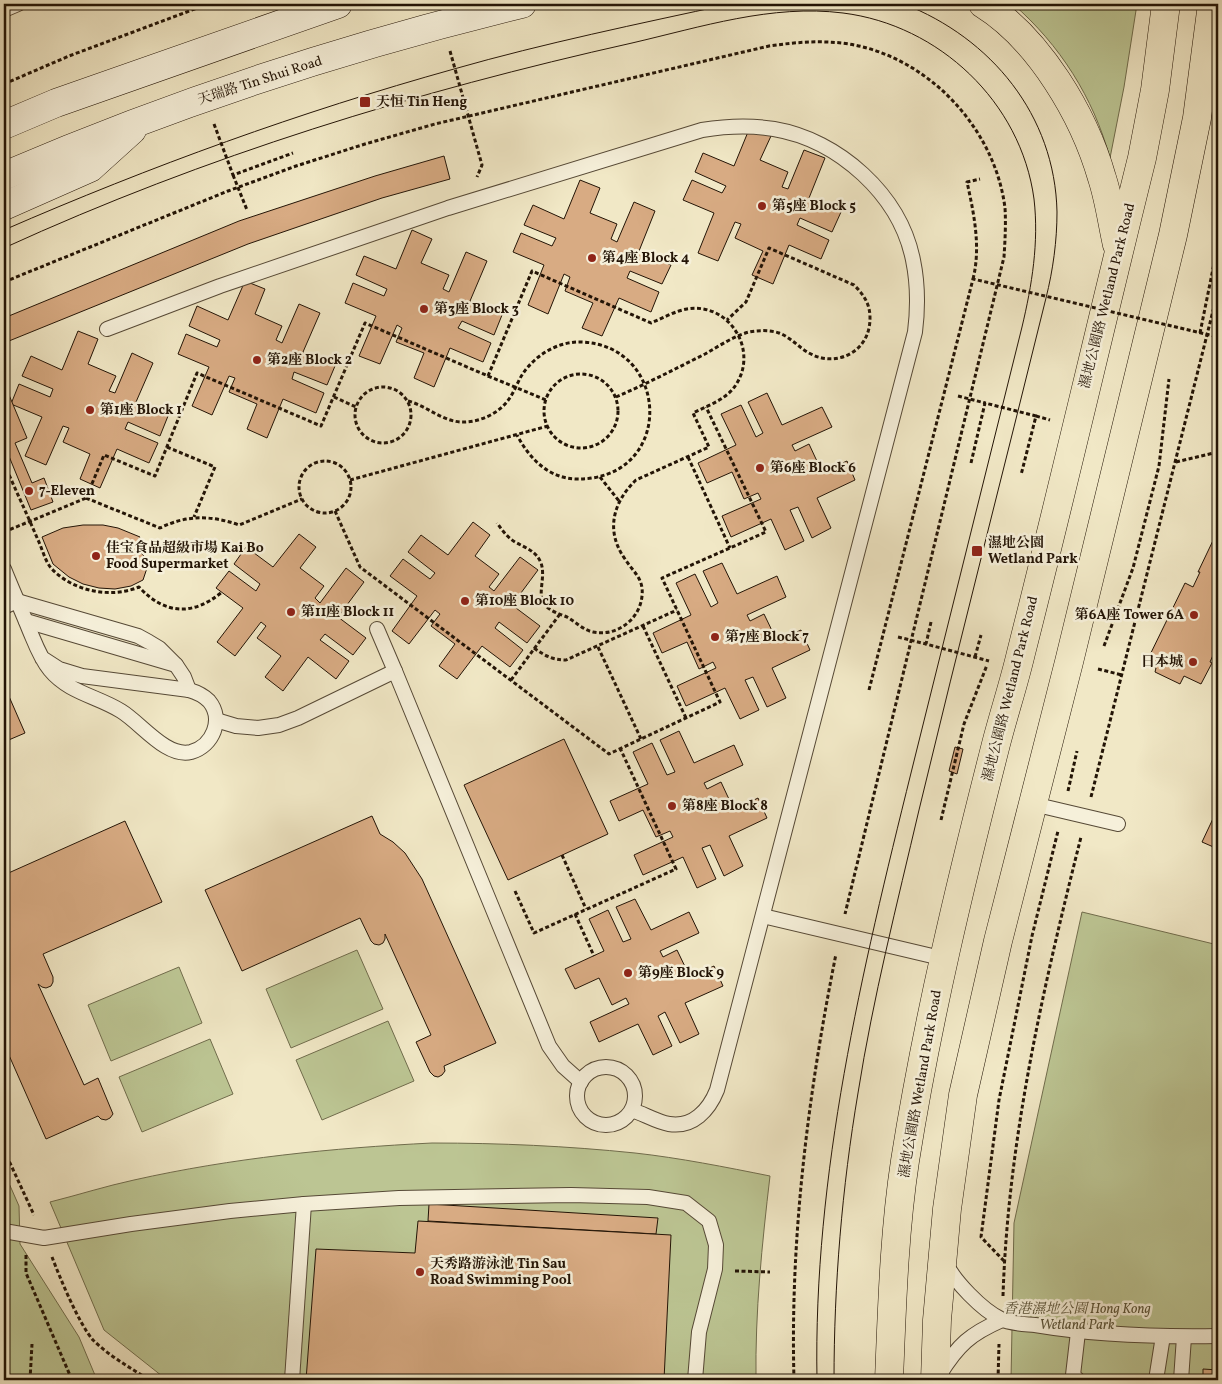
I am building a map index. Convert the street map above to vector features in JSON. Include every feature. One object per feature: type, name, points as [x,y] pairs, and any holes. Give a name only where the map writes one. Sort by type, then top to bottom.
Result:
[{"type":"main road","points":[[4,125],[56,103],[338,4]]},
{"type":"main road","name":"天瑞路 Tin Shui Road","points":[[4,176],[83,142],[228,90],[391,38],[522,4]]},
{"type":"main road","points":[[983,4],[1014,30],[1037,54],[1073,107],[1089,139],[1102,178],[1118,251]]},
{"type":"main road","name":"濕地公園路 Wetland Park Road","points":[[889,1380],[896,1249],[905,1163],[919,1081],[945,959],[997,742],[1022,650],[1144,148],[1155,90],[1166,4]]},
{"type":"main road","points":[[936,1380],[937,1320],[946,1209],[963,1095],[998,941],[1173,235],[1197,118],[1212,4]]},
{"type":"main road","points":[[4,206],[90,168],[142,121]]},
{"type":"lane","points":[[107,329],[333,246],[467,202],[702,130],[726,126],[751,126],[775,129],[822,145],[844,158],[862,174],[880,192],[894,212],[913,258],[918,308],[915,332],[763,916],[712,1102],[704,1113],[694,1120],[681,1124],[668,1124],[632,1110]]},
{"type":"lane","points":[[4,569],[42,658],[58,679],[81,694],[109,704],[123,712],[168,749],[179,753],[201,748],[209,742],[214,732],[216,720],[214,710],[200,694],[189,690],[82,676],[59,669],[42,658]]},
{"type":"lane","points":[[4,606],[17,601],[138,636],[160,648],[176,665],[184,677],[189,690]]},
{"type":"lane","points":[[26,620],[176,665]]},
{"type":"lane","points":[[377,629],[549,1046],[564,1066],[581,1082]]},
{"type":"lane","points":[[216,720],[236,726],[258,728],[278,725],[298,718],[395,671]]},
{"type":"lane","points":[[1033,804],[1118,824]]},
{"type":"lane","points":[[763,916],[945,959]]},
{"type":"lane","points":[[596,1068],[616,1068],[625,1073],[633,1086],[635,1101],[632,1110],[626,1118],[617,1123],[602,1124],[588,1119],[581,1111],[577,1091],[587,1074],[596,1068]]},
{"type":"lane","points":[[4,1231],[44,1238],[140,1223],[304,1204],[399,1198],[571,1195],[657,1198],[686,1203],[709,1220],[716,1244],[714,1269],[699,1332],[695,1380]]},
{"type":"lane","points":[[292,1380],[304,1204]]},
{"type":"lane","points":[[942,1256],[947,1266],[966,1290],[978,1302],[1002,1320],[1078,1332],[1163,1336],[1218,1336]]},
{"type":"lane","points":[[936,1380],[958,1348],[970,1337],[1002,1320]]},
{"type":"lane","points":[[1078,1332],[1073,1375],[1078,1380]]},
{"type":"lane","points":[[1156,1380],[1163,1336]]},
{"type":"lane","points":[[1181,1380],[1184,1336]]},
{"type":"path","points":[[4,84],[86,49],[208,4]]},
{"type":"path","points":[[4,282],[238,187],[365,144],[468,116],[770,46],[824,41],[851,45],[877,52],[902,62],[932,82],[965,114],[979,135],[999,182],[1004,206],[1006,232],[1004,257],[840,934],[819,1049],[800,1198],[793,1288],[794,1380]]},
{"type":"path","points":[[442,52],[449,50],[482,165],[467,202]]},
{"type":"path","points":[[451,105],[464,101]]},
{"type":"path","points":[[222,121],[213,124],[247,210]]},
{"type":"path","points":[[233,174],[294,153]]},
{"type":"path","points":[[870,690],[975,270],[976,239],[967,182],[980,179]]},
{"type":"path","points":[[1200,333],[1218,244]]},
{"type":"path","points":[[616,397],[739,336],[758,331],[780,334],[811,354],[821,358],[832,360],[844,357],[862,345],[870,324],[870,313],[868,303],[854,285],[769,248],[746,302],[727,320]]},
{"type":"path","points":[[488,376],[532,271],[651,323],[688,309],[715,312],[727,320],[736,330],[742,343],[744,357],[742,372],[737,384],[728,394],[693,413],[709,447],[636,480],[619,501],[614,515],[614,531],[617,546],[636,571],[641,582],[642,593],[636,615],[627,624],[617,630],[605,633],[594,632],[582,628],[573,620],[548,609],[543,604],[541,592],[544,575],[541,563],[534,553],[509,537],[497,523]]},
{"type":"path","points":[[972,279],[1218,338]]},
{"type":"path","points":[[1212,320],[1218,320]]},
{"type":"path","points":[[86,498],[104,455],[155,476],[197,373],[321,426],[365,323],[546,400]]},
{"type":"path","points":[[1175,334],[1177,325]]},
{"type":"path","points":[[408,402],[427,408],[434,415],[447,420],[461,422],[488,417],[509,400],[524,373],[534,360],[548,350],[563,344],[580,342],[596,343],[612,349],[626,358],[637,370],[645,384],[650,400],[650,417],[647,433],[640,448],[629,461],[616,471],[600,477],[583,480],[566,478],[550,472],[536,463],[524,450],[517,435]]},
{"type":"path","points":[[1103,648],[1133,568],[1159,466],[1170,371]]},
{"type":"path","points":[[584,374],[594,376],[610,388],[616,397],[618,417],[608,436],[600,442],[591,447],[580,448],[570,446],[560,441],[548,426],[545,417],[546,400],[556,383],[565,378],[584,374]]},
{"type":"path","points":[[375,387],[394,389],[402,394],[408,402],[411,420],[402,436],[394,441],[386,443],[368,439],[357,425],[354,416],[360,398],[375,387]]},
{"type":"path","points":[[958,396],[1052,421],[1053,412]]},
{"type":"path","points":[[334,397],[356,407]]},
{"type":"path","points":[[971,463],[985,403]]},
{"type":"path","points":[[335,511],[360,567],[608,754],[720,702],[662,578],[766,532],[706,407]]},
{"type":"path","points":[[1021,475],[1036,416]]},
{"type":"path","points":[[350,480],[548,426]]},
{"type":"path","points":[[167,447],[215,467],[194,517]]},
{"type":"path","points":[[1176,462],[1218,452]]},
{"type":"path","points":[[688,457],[730,548]]},
{"type":"path","points":[[4,463],[50,567],[67,580],[82,588],[98,592],[115,593],[139,587],[148,597],[160,604],[173,608],[200,607],[222,592]]},
{"type":"path","points":[[316,463],[333,463],[340,466],[346,472],[350,480],[350,495],[342,508],[328,513],[312,510],[302,499],[299,491],[302,474],[316,463]]},
{"type":"path","points":[[600,477],[619,501]]},
{"type":"path","points":[[4,532],[86,498],[160,528],[182,519],[194,517],[210,517],[239,525],[302,499]]},
{"type":"path","points":[[534,648],[548,658],[566,660],[677,610]]},
{"type":"path","points":[[510,680],[560,614]]},
{"type":"path","points":[[926,644],[931,622]]},
{"type":"path","points":[[643,626],[686,718]]},
{"type":"path","points":[[975,657],[981,635]]},
{"type":"path","points":[[898,637],[989,661]]},
{"type":"path","points":[[598,647],[641,739]]},
{"type":"path","points":[[941,820],[964,724],[991,652]]},
{"type":"path","points":[[1100,662],[1098,670],[1122,675]]},
{"type":"path","points":[[1004,1261],[981,1237],[992,1146],[1024,970],[1079,745]]},
{"type":"path","points":[[515,891],[534,933],[676,869],[620,748]]},
{"type":"path","points":[[562,856],[586,909]]},
{"type":"path","points":[[575,914],[594,956]]},
{"type":"path","points":[[4,1150],[80,1319],[93,1339],[104,1349],[149,1380]]},
{"type":"path","points":[[26,1254],[26,1273],[72,1380]]},
{"type":"path","points":[[714,1269],[770,1272]]},
{"type":"path","points":[[30,1380],[32,1344]]},
{"type":"green space","points":[[1013,4],[1137,4],[1124,87],[1110,158],[1094,114],[1073,74],[1046,37]]},
{"type":"green space","name":"香港濕地公園 Hong Kong Wetland Park","points":[[1082,912],[1218,945],[1218,1380],[1011,1380],[1014,1223]]},
{"type":"green space","points":[[357,950],[383,1009],[291,1048],[266,989]]},
{"type":"green space","points":[[179,967],[202,1023],[111,1061],[88,1005]]},
{"type":"green space","points":[[388,1021],[414,1081],[322,1120],[296,1060]]},
{"type":"green space","points":[[210,1039],[233,1094],[142,1132],[119,1077]]},
{"type":"green space","name":"天秀路游泳池 Tin Sau Road Swimming Pool","points":[[432,1143],[584,1148],[686,1160],[770,1176],[760,1278],[756,1380],[167,1380],[104,1330],[50,1202],[124,1182],[245,1160],[320,1151]]},
{"type":"green space","points":[[4,1172],[19,1206],[20,1244],[79,1337],[97,1380],[4,1380]]},
{"type":"building","name":"第5座 Block 5","points":[[750,127],[771,136],[760,160],[788,172],[782,187],[788,189],[804,150],[825,158],[809,198],[841,212],[832,232],[800,218],[797,225],[829,240],[821,259],[789,245],[773,284],[752,275],[763,251],[735,238],[741,224],[735,222],[718,261],[698,253],[714,213],[683,200],[692,180],[722,193],[726,186],[695,172],[703,153],[734,166]]},
{"type":"building","points":[[444,156],[450,179],[382,198],[248,244],[4,343],[4,318],[239,221],[375,176]]},
{"type":"building","name":"第4座 Block 4","points":[[580,180],[600,188],[590,213],[617,224],[611,239],[617,242],[634,202],[655,211],[639,251],[671,265],[662,284],[630,271],[627,278],[659,292],[651,312],[619,298],[602,336],[582,328],[593,303],[565,291],[570,277],[564,274],[548,314],[528,305],[544,265],[513,252],[521,233],[552,246],[556,238],[524,225],[533,205],[564,219]]},
{"type":"building","name":"第3座 Block 3","points":[[412,230],[432,239],[421,263],[449,275],[443,289],[449,292],[466,252],[487,261],[470,301],[502,315],[494,335],[462,321],[458,328],[491,343],[483,362],[450,348],[434,387],[414,378],[424,353],[396,342],[402,328],[397,325],[380,364],[359,356],[376,316],[345,303],[353,283],[384,296],[387,289],[356,275],[364,256],[396,269]]},
{"type":"building","name":"第2座 Block 2","points":[[245,281],[265,289],[255,314],[282,326],[276,340],[282,343],[299,304],[320,313],[303,352],[335,366],[327,385],[294,372],[292,379],[324,393],[316,413],[283,399],[267,438],[247,429],[257,404],[229,392],[235,378],[229,376],[212,415],[192,406],[209,367],[178,354],[186,334],[217,347],[220,340],[189,326],[197,306],[228,320]]},
{"type":"building","name":"第1座 Block 1","points":[[78,331],[98,339],[88,364],[116,376],[109,391],[115,393],[132,353],[153,363],[136,402],[168,416],[160,436],[128,422],[125,429],[158,443],[149,463],[117,449],[100,488],[80,479],[90,454],[63,442],[69,428],[63,426],[46,465],[25,456],[42,417],[11,404],[19,384],[50,397],[53,389],[22,376],[31,356],[62,370]]},
{"type":"building","points":[[4,383],[27,438],[15,443],[32,483],[44,478],[53,502],[31,510],[4,444]]},
{"type":"building","name":"第6座 Block 6","points":[[767,393],[782,425],[822,407],[832,427],[792,445],[795,451],[809,444],[822,472],[847,461],[855,480],[817,498],[831,528],[812,538],[798,507],[790,510],[804,541],[785,550],[771,519],[731,537],[722,516],[761,499],[758,493],[744,499],[732,472],[707,483],[698,463],[736,445],[721,414],[741,405],[756,437],[763,433],[748,402]]},
{"type":"building","name":"第10座 Block 10","points":[[473,522],[490,535],[475,556],[499,574],[489,587],[494,591],[520,557],[538,570],[512,605],[540,626],[527,643],[499,622],[495,628],[523,650],[510,667],[482,646],[457,679],[439,666],[455,644],[431,626],[440,614],[435,610],[409,644],[392,631],[417,596],[390,576],[403,559],[430,579],[435,573],[408,552],[421,535],[448,555]]},
{"type":"building","points":[[103,525],[118,528],[140,537],[135,547],[144,556],[147,568],[143,580],[131,586],[115,589],[99,588],[83,584],[69,577],[53,564],[42,537],[63,528]]},
{"type":"building","name":"第6A座 Tower 6A","points":[[1218,530],[1218,644],[1210,662],[1212,663],[1201,684],[1184,676],[1180,684],[1155,672],[1156,668],[1146,663],[1185,583],[1193,587]]},
{"type":"building","name":"第11座 Block 11","points":[[299,534],[316,547],[300,568],[324,586],[315,598],[320,603],[346,568],[364,582],[338,617],[366,638],[353,655],[325,634],[320,640],[349,661],[336,679],[308,657],[283,691],[265,677],[281,656],[257,638],[266,626],[261,622],[235,656],[217,642],[243,608],[216,588],[229,571],[256,591],[260,584],[234,564],[246,547],[273,567]]},
{"type":"building","name":"第7座 Block 7","points":[[722,563],[737,594],[777,576],[786,597],[747,615],[750,621],[764,614],[777,641],[801,630],[810,650],[772,668],[786,698],[767,707],[753,677],[745,680],[759,710],[740,719],[725,688],[686,706],[677,686],[716,668],[713,662],[699,669],[687,642],[662,653],[653,633],[691,615],[676,583],[695,574],[711,607],[718,603],[703,571]]},
{"type":"building","points":[[4,685],[25,733],[4,742]]},
{"type":"building","name":"第8座 Block 8","points":[[679,731],[694,763],[734,745],[743,765],[704,783],[707,789],[721,782],[734,810],[758,798],[767,818],[729,836],[743,866],[724,876],[710,845],[702,848],[716,879],[697,888],[683,857],[643,875],[634,855],[673,837],[670,831],[656,837],[643,810],[619,821],[610,801],[648,784],[633,752],[652,743],[667,775],[675,772],[660,740]]},
{"type":"building","points":[[564,739],[608,834],[508,880],[464,785]]},
{"type":"building","points":[[955,747],[963,749],[957,774],[949,771]]},
{"type":"building","points":[[1218,808],[1218,849],[1202,842]]},
{"type":"building","points":[[372,816],[380,834],[405,853],[422,879],[496,1043],[444,1066],[445,1071],[438,1077],[430,1072],[416,1042],[431,1035],[385,934],[383,943],[379,945],[374,944],[360,918],[242,971],[205,890]]},
{"type":"building","points":[[125,821],[162,902],[43,954],[53,977],[53,982],[51,986],[46,988],[38,984],[84,1085],[98,1078],[113,1114],[106,1120],[98,1116],[46,1139],[4,1044],[4,875]]},
{"type":"building","name":"第9座 Block 9","points":[[635,899],[651,930],[689,912],[699,933],[660,951],[663,957],[677,950],[690,977],[714,966],[723,986],[685,1003],[699,1034],[680,1043],[665,1012],[658,1016],[672,1046],[653,1055],[638,1024],[599,1042],[590,1022],[629,1004],[626,998],[612,1005],[599,978],[575,989],[565,969],[604,951],[589,919],[608,910],[623,942],[631,939],[616,907]]},
{"type":"building","points":[[429,1204],[658,1218],[656,1234],[428,1221]]},
{"type":"building","points":[[418,1221],[671,1235],[664,1380],[306,1380],[316,1249],[415,1253]]},
{"type":"building","points":[[1203,1369],[1218,1370],[1218,1380],[1203,1380]]},
{"type":"tram line","points":[[4,230],[170,162],[339,103],[523,51],[730,4]]},
{"type":"tram line","points":[[834,1380],[837,1272],[843,1200],[864,1057],[886,951],[919,810],[1048,287],[1056,234],[1057,212],[1053,177],[1044,143],[1031,113],[1012,84],[990,59],[964,37],[935,19],[904,4]]},
{"type":"tram line","points":[[4,248],[157,184],[234,155],[313,129],[471,82],[710,24],[763,14],[816,11],[843,13],[878,20],[912,33],[942,52],[970,74],[993,101],[1012,131],[1026,164],[1034,199],[1036,231],[1032,279],[1022,327],[875,922],[844,1074],[823,1226],[818,1303],[817,1380]]},
{"type":"place","name":"天恒 Tin Heng","points":[[365,102]]},
{"type":"place","name":"第5座 Block 5","points":[[762,206]]},
{"type":"place","name":"第4座 Block 4","points":[[592,258]]},
{"type":"place","name":"第3座 Block 3","points":[[424,309]]},
{"type":"place","name":"第2座 Block 2","points":[[257,360]]},
{"type":"place","name":"第1座 Block 1","points":[[90,410]]},
{"type":"place","name":"第6座 Block 6","points":[[760,468]]},
{"type":"place","name":"7-Eleven","points":[[29,491]]},
{"type":"place","name":"濕地公園 Wetland Park","points":[[977,551]]},
{"type":"place","name":"佳宝食品超級市場 Kai Bo Food Supermarket","points":[[96,556]]},
{"type":"place","name":"第10座 Block 10","points":[[465,601]]},
{"type":"place","name":"第11座 Block 11","points":[[291,612]]},
{"type":"place","name":"第6A座 Tower 6A","points":[[1194,615]]},
{"type":"place","name":"第7座 Block 7","points":[[715,637]]},
{"type":"place","name":"日本城","points":[[1193,662]]},
{"type":"place","name":"第8座 Block 8","points":[[672,806]]},
{"type":"place","name":"第9座 Block 9","points":[[628,973]]},
{"type":"place","name":"天秀路游泳池 Tin Sau Road Swimming Pool","points":[[420,1272]]}]
